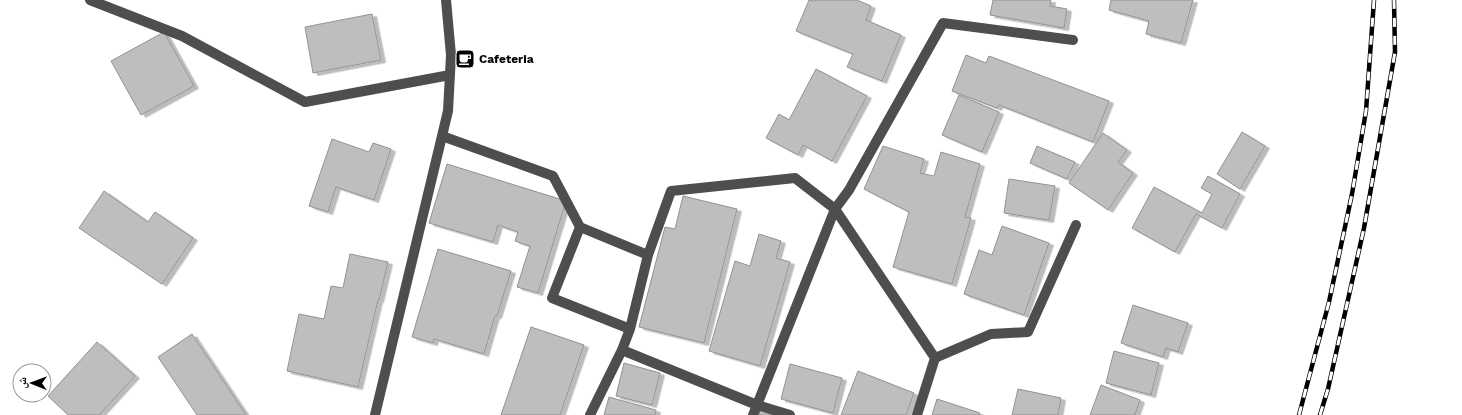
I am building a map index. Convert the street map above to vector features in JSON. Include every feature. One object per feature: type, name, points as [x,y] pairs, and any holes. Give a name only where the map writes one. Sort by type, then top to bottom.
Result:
[{"type":"street","points":[[90,0],[182,36],[305,102],[450,75]]},
{"type":"street","points":[[375,415],[448,111],[451,55],[446,0]]},
{"type":"street","points":[[753,415],[835,209],[849,190],[943,23],[1074,40]]},
{"type":"street","points":[[442,136],[553,176],[580,227],[648,255]]},
{"type":"street","points":[[590,415],[622,350],[630,329],[648,255],[671,191],[795,178],[835,209],[935,358]]},
{"type":"street","points":[[917,415],[935,358],[991,334],[1028,332],[1076,225]]},
{"type":"street","points":[[580,227],[552,298],[630,329]]},
{"type":"street","points":[[622,350],[757,405],[790,415]]},
{"type":"building","points":[[809,0],[857,0],[871,6],[866,20],[901,35],[882,81],[847,67],[853,54],[796,31]]},
{"type":"building","points":[[993,0],[1051,0],[1050,6],[1067,9],[1064,28],[990,15]]},
{"type":"building","points":[[1111,0],[1193,0],[1181,43],[1146,34],[1149,21],[1109,10]]},
{"type":"building","points":[[372,14],[381,60],[313,73],[305,27]]},
{"type":"building","points":[[164,32],[194,86],[141,115],[111,61]]},
{"type":"building","points":[[966,55],[986,63],[989,56],[1109,101],[1093,142],[999,105],[997,108],[952,91]]},
{"type":"building","points":[[816,69],[867,96],[832,161],[803,145],[798,155],[766,138],[779,114],[789,120]]},
{"type":"building","points":[[959,95],[999,112],[982,152],[942,135]]},
{"type":"building","points":[[1242,132],[1265,146],[1240,189],[1217,174]]},
{"type":"building","points":[[1103,133],[1127,150],[1118,162],[1133,173],[1108,210],[1069,183]]},
{"type":"building","points":[[332,139],[369,152],[373,143],[391,149],[374,200],[336,187],[328,212],[309,206]]},
{"type":"building","points":[[883,146],[924,159],[920,173],[934,176],[941,152],[980,164],[965,217],[971,218],[952,284],[893,267],[909,212],[864,189]]},
{"type":"building","points":[[1037,146],[1075,162],[1067,179],[1030,163]]},
{"type":"building","points":[[447,164],[566,201],[538,293],[517,287],[530,246],[515,241],[518,232],[498,225],[493,242],[429,223]]},
{"type":"building","points":[[1208,176],[1240,194],[1222,228],[1196,214],[1175,252],[1132,228],[1154,187],[1202,213],[1212,194],[1201,188]]},
{"type":"building","points":[[1009,179],[1055,186],[1049,220],[1004,213]]},
{"type":"building","points":[[104,191],[148,222],[155,212],[193,238],[162,284],[79,228]]},
{"type":"building","points":[[683,196],[737,209],[704,343],[639,327],[665,227],[675,229]]},
{"type":"building","points":[[1002,226],[1049,243],[1024,315],[964,294],[979,250],[992,255]]},
{"type":"building","points":[[759,234],[781,241],[776,258],[790,262],[760,366],[709,351],[735,261],[750,266]]},
{"type":"building","points":[[438,249],[511,271],[497,316],[495,316],[484,354],[434,339],[433,343],[412,337]]},
{"type":"building","points":[[350,254],[388,262],[358,387],[287,371],[299,314],[324,319],[331,286],[343,288]]},
{"type":"building","points":[[1133,305],[1188,323],[1178,352],[1166,348],[1163,357],[1121,343]]},
{"type":"building","points":[[531,327],[584,345],[560,415],[501,415]]},
{"type":"building","points":[[192,334],[246,415],[197,415],[158,357]]},
{"type":"building","points":[[97,342],[135,376],[99,415],[68,415],[52,400],[52,392]]},
{"type":"building","points":[[1114,351],[1159,363],[1151,395],[1106,383]]},
{"type":"building","points":[[624,363],[660,373],[652,405],[616,396]]},
{"type":"building","points":[[790,364],[842,378],[833,413],[781,399]]},
{"type":"building","points":[[858,371],[914,393],[906,415],[841,415]]},
{"type":"building","points":[[1101,385],[1140,400],[1135,415],[1090,415]]},
{"type":"building","points":[[1018,389],[1061,398],[1058,415],[1012,415]]},
{"type":"building","points":[[609,397],[656,410],[655,415],[604,415]]},
{"type":"building","points":[[937,399],[980,413],[979,415],[932,415]]},
{"type":"building","points":[[760,410],[779,415],[759,415]]},
{"type":"railway","points":[[1299,415],[1329,302],[1352,194],[1366,111],[1374,0]]},
{"type":"railway","points":[[1320,415],[1328,389],[1364,228],[1395,52],[1394,0]]},
{"type":"place","name":"Cafeteria","points":[[465,59]]}]
